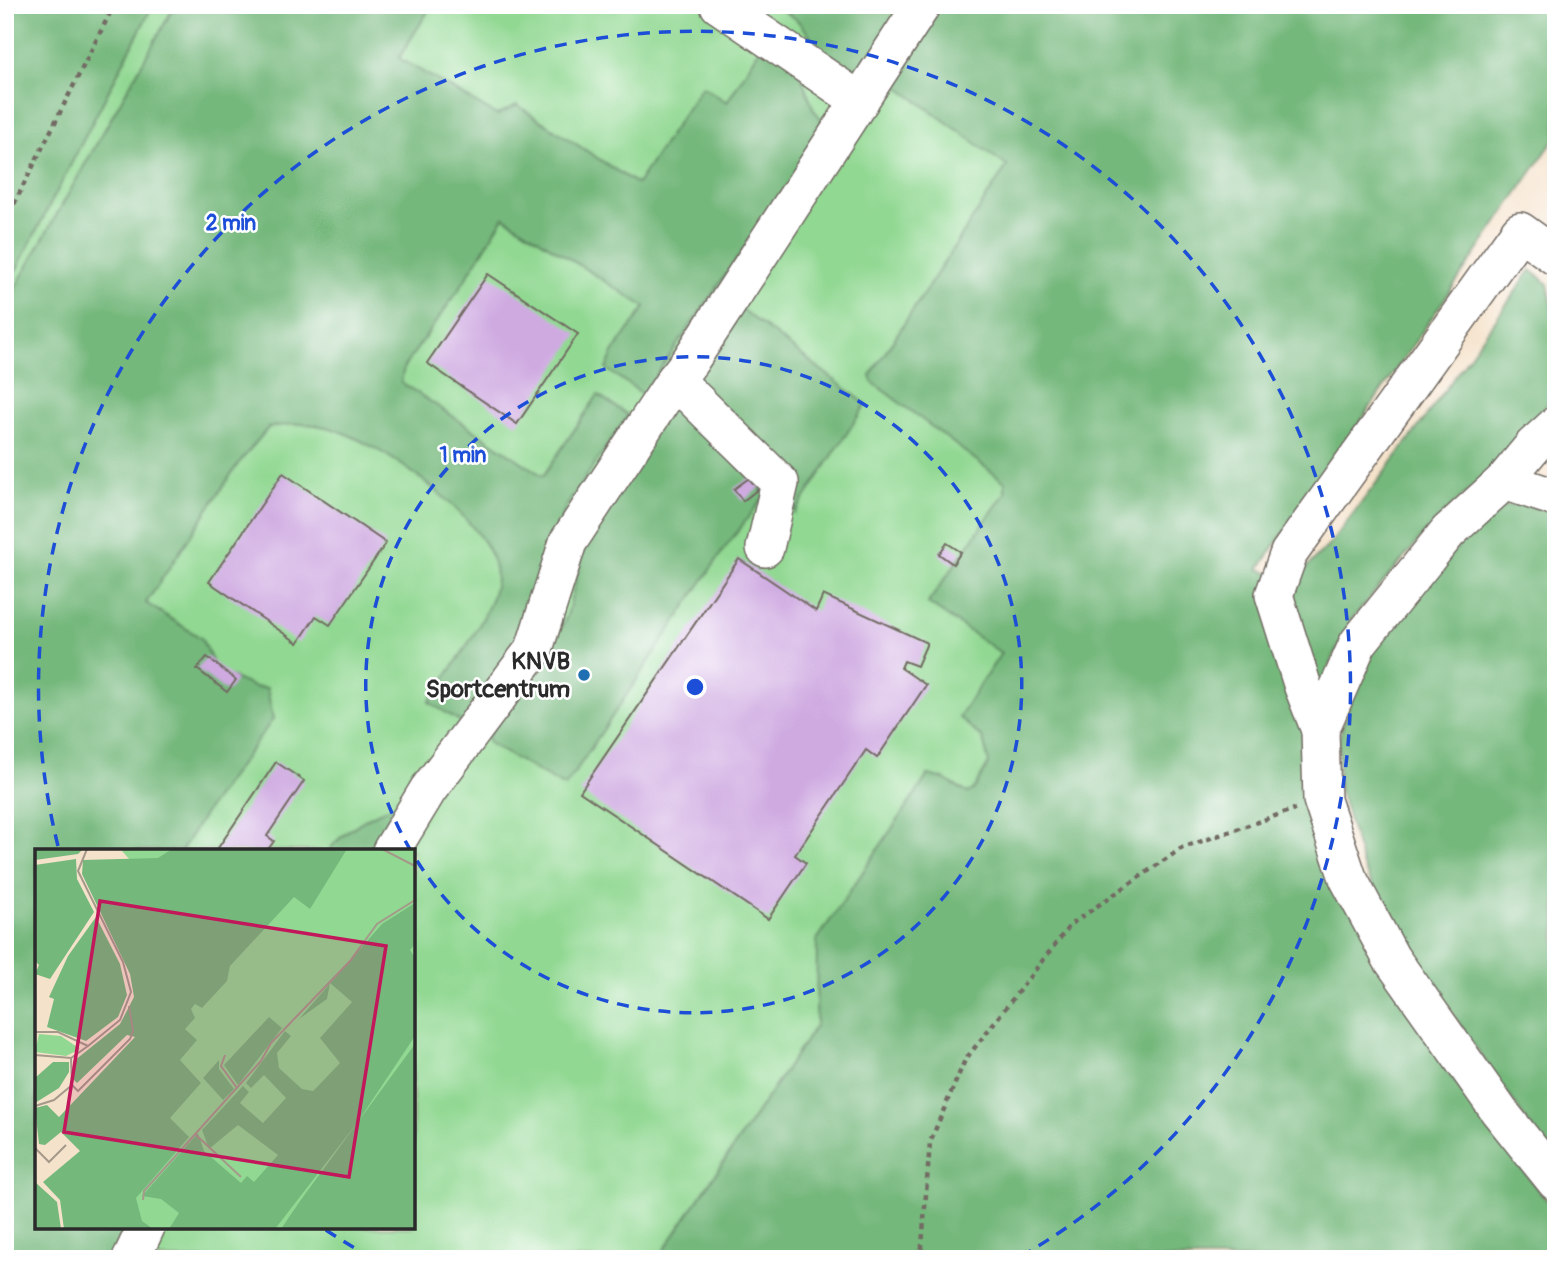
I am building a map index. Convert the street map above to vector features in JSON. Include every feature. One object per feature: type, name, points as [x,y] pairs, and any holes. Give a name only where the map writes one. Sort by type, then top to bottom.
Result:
[{"type":"lane","points":[[719,5],[860,100]]},
{"type":"lane","points":[[392,849],[428,790],[534,649],[568,542],[690,361],[922,5]]},
{"type":"lane","points":[[1556,256],[1520,231],[1289,553],[1274,595],[1303,687],[1320,730],[1322,800],[1348,878],[1391,958],[1499,1111],[1556,1182]]},
{"type":"lane","points":[[675,380],[780,483],[765,548]]},
{"type":"lane","points":[[1320,730],[1358,643],[1448,532],[1504,481],[1533,446],[1556,425]]},
{"type":"lane","points":[[1504,481],[1556,498]]},
{"type":"lane","points":[[131,1259],[145,1229]]},
{"type":"path","points":[[5,222],[114,5]]},
{"type":"path","points":[[921,1259],[930,1142],[965,1060],[1071,924],[1182,848],[1322,800]]},
{"type":"green space","name":"KNVB Sportcentrum","points":[[5,5],[1492,5],[784,1259],[5,1259]]},
{"type":"green space","points":[[5,5],[153,5],[5,292]]},
{"type":"green space","points":[[175,5],[432,5],[399,58],[497,115],[517,105],[637,184],[702,86],[727,102],[770,32],[796,63],[814,110],[828,127],[643,394],[606,369],[613,353],[645,307],[504,217],[458,291],[404,367],[401,382],[543,476],[598,395],[628,415],[565,508],[537,612],[464,724],[429,702],[481,623],[489,606],[496,576],[490,554],[476,531],[455,507],[429,485],[373,447],[348,435],[311,424],[268,428],[238,464],[146,603],[201,638],[213,663],[226,675],[254,687],[267,688],[273,719],[182,849],[35,849],[35,1229],[129,1229],[116,1259],[5,1259],[5,306]]},
{"type":"green space","points":[[774,5],[911,5],[842,106],[809,34],[796,19]]},
{"type":"green space","points":[[942,5],[1556,5],[1556,137],[1259,569],[1284,577],[1304,570],[1330,544],[1412,436],[1531,270],[1548,284],[1556,325],[1556,394],[1506,454],[1427,531],[1350,621],[1319,689],[1304,742],[1301,777],[1310,820],[1395,987],[1449,1073],[1556,1212],[1556,1259],[658,1259],[816,1025],[817,940],[928,775],[944,779],[968,793],[974,789],[989,763],[983,739],[959,717],[1001,653],[928,603],[1005,493],[1005,482],[872,382],[870,376],[1007,166],[890,81]]},
{"type":"green space","points":[[737,306],[866,404],[795,513],[786,466],[689,374]]},
{"type":"green space","points":[[673,396],[766,494],[722,552],[565,787],[490,744],[487,738],[553,644],[567,616],[591,518]]},
{"type":"green space","points":[[1520,504],[1556,512],[1556,1159],[1403,943],[1363,867],[1338,784],[1339,738],[1354,688],[1368,657],[1398,615],[1492,508]]},
{"type":"green space","points":[[404,802],[375,849],[330,849],[362,821]]},
{"type":"building","points":[[488,274],[578,334],[517,424],[427,363]]},
{"type":"building","points":[[759,471],[767,482],[743,501],[734,489]]},
{"type":"building","points":[[283,473],[386,543],[330,625],[316,616],[298,643],[209,582]]},
{"type":"building","points":[[947,543],[961,552],[953,564],[939,554]]},
{"type":"building","points":[[739,559],[816,611],[823,595],[927,643],[917,666],[904,661],[901,668],[926,685],[877,758],[866,750],[795,855],[806,863],[768,919],[580,792]]},
{"type":"building","points":[[207,657],[236,680],[227,692],[197,669]]},
{"type":"building","points":[[276,762],[304,781],[267,836],[274,841],[268,849],[217,849]]},
{"type":"place","name":"KNVB Sportcentrum","points":[[584,675]]}]
